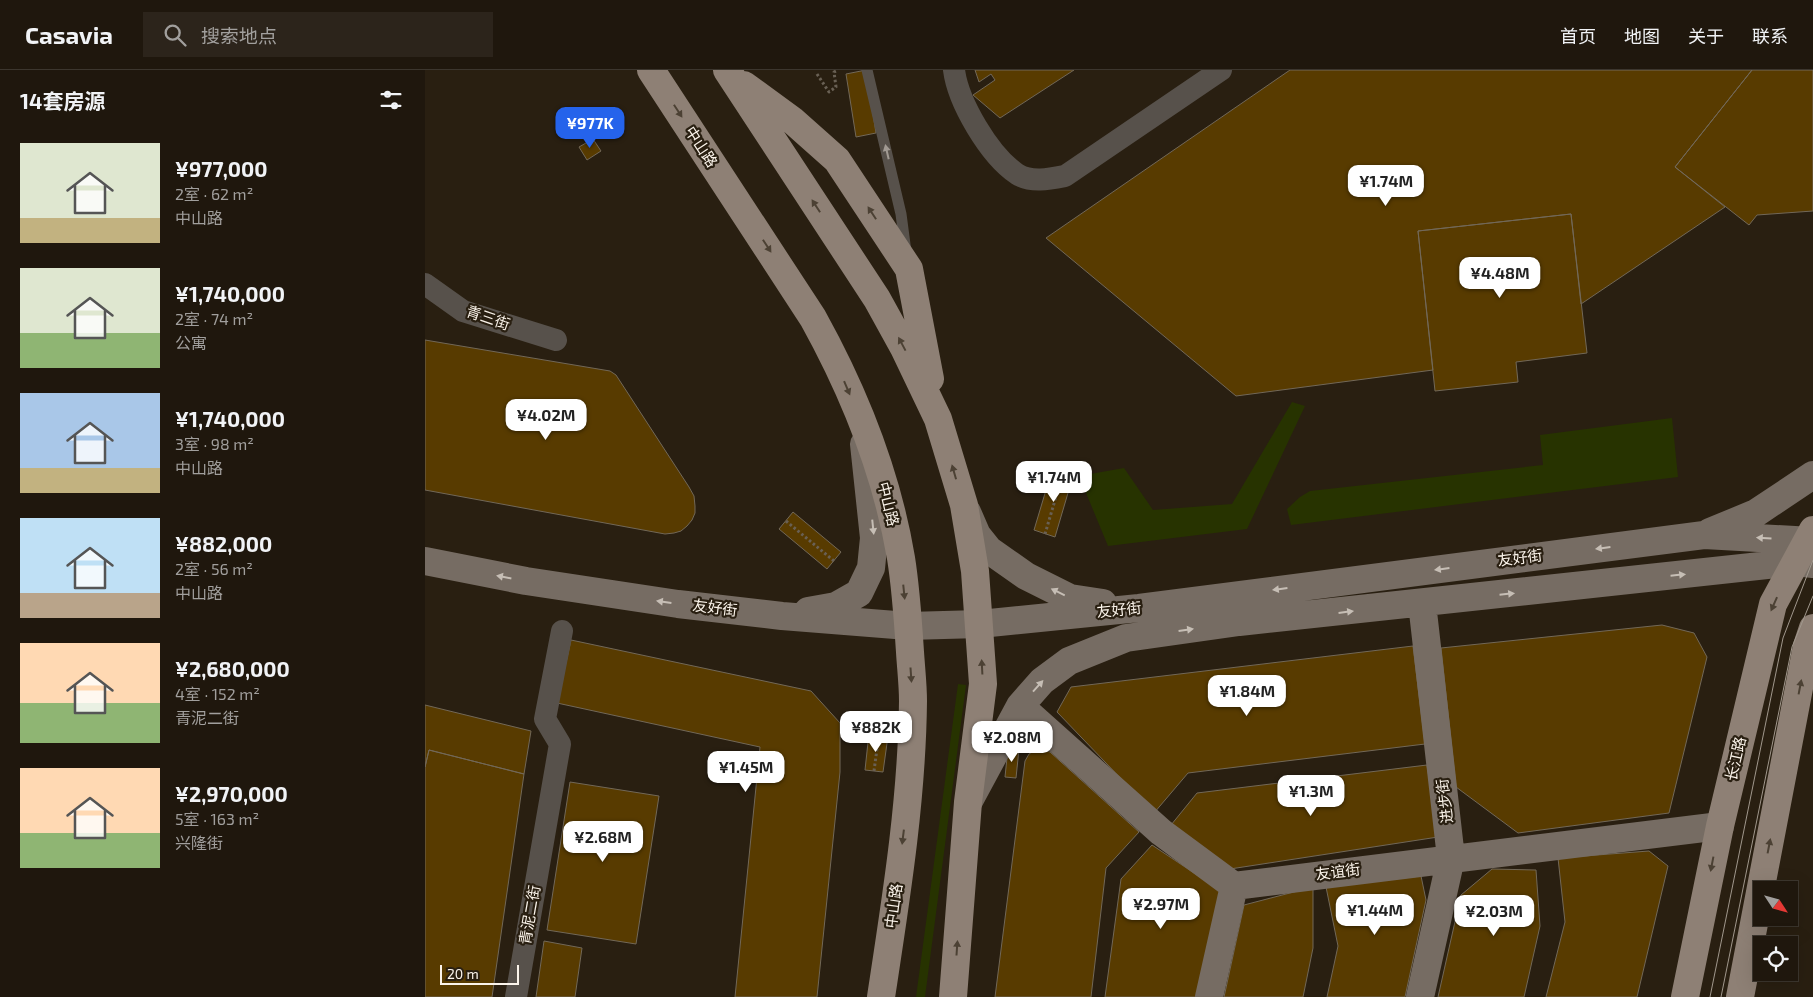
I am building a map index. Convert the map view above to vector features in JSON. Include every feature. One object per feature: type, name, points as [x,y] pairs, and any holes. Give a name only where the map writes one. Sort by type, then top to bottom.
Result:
[{"type":"main road","name":"中山路","points":[[651,70],[813,318],[834,358],[863,426],[884,484],[901,558],[913,700],[907,800],[881,997]]},
{"type":"main road","points":[[733,72],[837,160],[909,269],[937,420],[964,506],[975,571],[980,624],[983,684],[968,802],[953,997]]},
{"type":"main road","points":[[733,72],[877,299],[904,348],[937,420]]},
{"type":"main road","name":"长江路","points":[[1685,997],[1720,826],[1773,604],[1808,547]]},
{"type":"main road","points":[[1739,997],[1807,646],[1813,628]]},
{"type":"street","points":[[953,70],[963,102],[983,137],[1017,174],[1032,179],[1050,179],[1065,176],[1221,70]]},
{"type":"street","name":"青三街","points":[[425,284],[463,311],[556,340]]},
{"type":"street","points":[[782,616],[836,606],[859,593],[871,568],[874,538],[863,426]]},
{"type":"street","points":[[1704,535],[1756,514],[1813,475]]},
{"type":"street","points":[[964,506],[977,535],[989,550],[1026,576],[1070,598],[1139,608]]},
{"type":"street","name":"友好街","points":[[425,561],[526,581],[678,604],[782,616],[908,626],[980,624],[1139,608],[1704,535],[1808,547]]},
{"type":"street","name":"友好街","points":[[968,802],[1020,706],[1042,680],[1069,661],[1126,638],[1239,622],[1422,603],[1808,547]]},
{"type":"street","name":"进步街","points":[[1420,997],[1451,858],[1422,603]]},
{"type":"street","name":"青泥二街","points":[[516,997],[560,744],[545,719],[562,631]]},
{"type":"street","points":[[1020,706],[1161,832],[1234,886],[1209,997]]},
{"type":"street","name":"友谊街","points":[[1234,886],[1720,826]]},
{"type":"lane","points":[[867,70],[901,214],[909,269]]},
{"type":"path","points":[[817,74],[829,92],[836,87],[834,72],[838,70]]},
{"type":"path","points":[[1045,534],[1063,473]]},
{"type":"path","points":[[786,521],[835,561]]},
{"type":"path","points":[[874,771],[879,734]]},
{"type":"green space","points":[[1292,402],[1305,406],[1247,529],[1108,546],[1079,476],[1124,468],[1153,510],[1232,504]]},
{"type":"green space","points":[[1672,418],[1678,477],[1291,525],[1287,509],[1310,491],[1543,465],[1540,435]]},
{"type":"green space","points":[[958,684],[966,685],[925,997],[916,997]]},
{"type":"building","points":[[866,70],[876,133],[856,137],[846,74]]},
{"type":"building","points":[[975,70],[1074,70],[1000,118],[973,95],[995,80],[991,74],[979,82]]},
{"type":"building","points":[[1290,70],[1752,70],[1675,167],[1725,207],[1581,304],[1571,214],[1418,231],[1433,370],[1236,396],[1046,238]]},
{"type":"building","points":[[1752,70],[1813,70],[1813,211],[1757,215],[1749,225],[1675,167]]},
{"type":"building","points":[[593,139],[601,151],[587,160],[579,147]]},
{"type":"building","points":[[1571,214],[1587,353],[1516,362],[1518,382],[1435,391],[1418,231]]},
{"type":"building","points":[[425,340],[610,371],[616,375],[694,496],[695,513],[692,520],[681,531],[665,534],[425,490]]},
{"type":"building","points":[[1052,470],[1073,476],[1055,537],[1034,530]]},
{"type":"building","points":[[793,512],[841,552],[827,569],[779,529]]},
{"type":"building","points":[[1662,625],[1694,633],[1707,657],[1669,813],[1518,833],[1456,787],[1441,648]]},
{"type":"building","points":[[571,640],[811,691],[840,723],[840,772],[817,997],[735,997],[760,747],[557,703]]},
{"type":"building","points":[[1413,646],[1425,744],[1188,773],[1154,813],[1057,712],[1071,687]]},
{"type":"building","points":[[425,705],[531,731],[524,774],[429,750],[425,767]]},
{"type":"building","points":[[869,733],[888,736],[883,772],[865,770]]},
{"type":"building","points":[[1008,748],[1019,749],[1016,778],[1005,777]]},
{"type":"building","points":[[1037,749],[1050,752],[1139,832],[1106,868],[1091,997],[995,997],[1025,761],[1029,754]]},
{"type":"building","points":[[429,750],[524,774],[492,997],[425,997],[425,767]]},
{"type":"building","points":[[1427,765],[1438,837],[1230,869],[1171,825],[1197,793]]},
{"type":"building","points":[[570,782],[659,796],[636,944],[547,930]]},
{"type":"building","points":[[1152,845],[1221,891],[1197,997],[1105,997],[1121,879]]},
{"type":"building","points":[[1649,851],[1668,866],[1637,997],[1546,997],[1565,922],[1558,858]]},
{"type":"building","points":[[1492,869],[1536,870],[1540,926],[1524,997],[1438,997],[1461,895]]},
{"type":"building","points":[[1421,876],[1426,900],[1405,997],[1327,997],[1338,946],[1326,887]]},
{"type":"building","points":[[1313,887],[1313,948],[1303,997],[1224,997],[1244,905]]},
{"type":"building","points":[[544,941],[582,948],[575,997],[536,997]]},
{"type":"tram line","points":[[1710,997],[1783,638],[1813,560]]},
{"type":"tram line","points":[[1721,997],[1792,647],[1813,596]]}]
